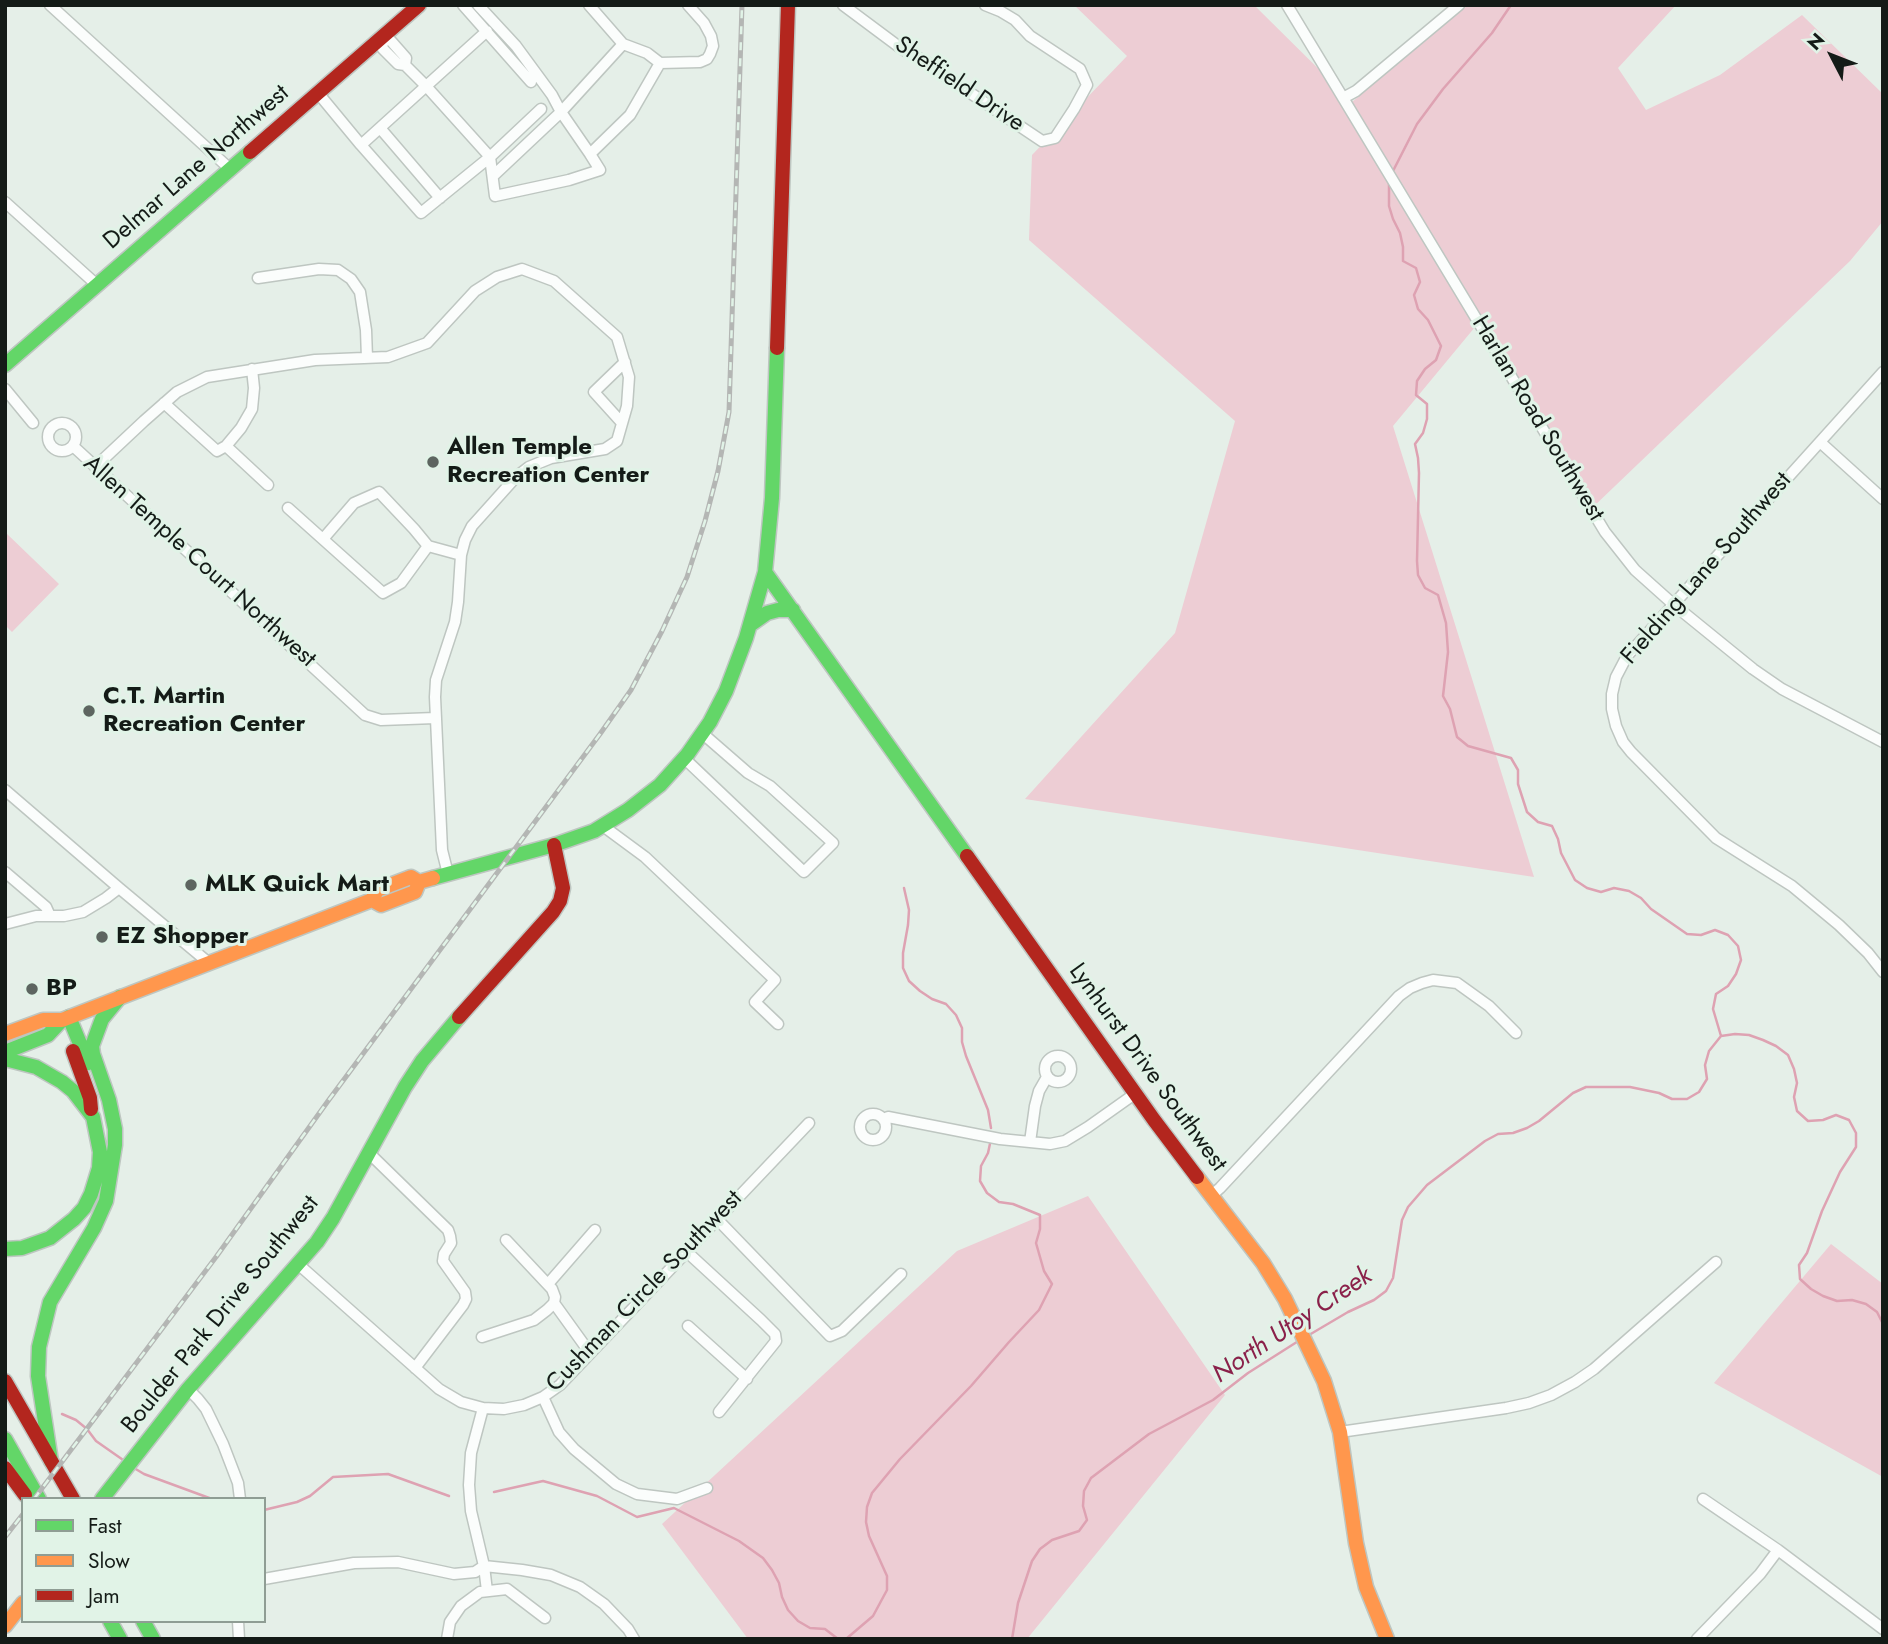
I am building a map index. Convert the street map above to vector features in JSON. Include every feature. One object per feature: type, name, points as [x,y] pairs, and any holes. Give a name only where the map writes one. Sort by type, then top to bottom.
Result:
[{"type":"main road","name":"Delmar Lane Northwest","points":[[5,365],[419,5]]},
{"type":"main road","points":[[5,1052],[48,1035],[66,1019],[372,900],[377,890],[392,884],[411,877],[419,882],[554,845],[594,831],[649,793],[684,758],[726,691],[750,625],[765,572],[772,498],[788,5]]},
{"type":"main road","name":"Lynhurst Drive Southwest","points":[[765,572],[1136,1093],[1263,1263],[1285,1299],[1324,1381],[1340,1432],[1356,1542],[1366,1587],[1387,1639]]},
{"type":"main road","points":[[750,625],[767,613],[793,610]]},
{"type":"main road","name":"Boulder Park Drive Southwest","points":[[104,1497],[188,1389],[317,1242],[422,1061],[553,912],[560,901],[563,888],[554,845]]},
{"type":"main road","points":[[51,1461],[38,1376],[42,1331],[56,1290],[101,1214],[110,1183],[115,1129],[92,1046],[102,1020],[120,997]]},
{"type":"main road","points":[[5,1034],[43,1020],[66,1019]]},
{"type":"main road","points":[[5,1249],[23,1248],[50,1238],[74,1219],[91,1194],[99,1168],[98,1139],[90,1098],[66,1019]]},
{"type":"main road","points":[[66,1019],[88,1064],[104,1111],[111,1163]]},
{"type":"main road","points":[[5,1059],[36,1067],[62,1082],[73,1091],[93,1117]]},
{"type":"main road","points":[[5,1381],[72,1497]]},
{"type":"main road","points":[[5,1439],[39,1497]]},
{"type":"main road","points":[[5,1468],[26,1497]]},
{"type":"main road","points":[[5,1626],[21,1606]]},
{"type":"main road","points":[[111,1623],[120,1639]]},
{"type":"main road","points":[[144,1623],[153,1639]]},
{"type":"street","points":[[50,5],[230,169]]},
{"type":"street","points":[[463,5],[531,82]]},
{"type":"street","points":[[381,38],[391,41],[406,58],[405,65],[489,157],[495,196],[569,180],[600,170],[516,46],[478,5]]},
{"type":"street","points":[[589,5],[624,44],[647,53],[660,63],[700,62],[707,59],[713,47],[711,36],[704,23],[688,5]]},
{"type":"street","name":"Sheffield Drive","points":[[843,5],[902,49],[932,65],[1042,141],[1055,138],[1087,85],[1080,69],[1030,36],[1015,20],[985,5]]},
{"type":"street","name":"Harlan Road Southwest","points":[[1287,5],[1605,532],[1635,570],[1753,669],[1782,689],[1883,742]]},
{"type":"street","points":[[1343,98],[1356,91],[1459,5]]},
{"type":"street","points":[[361,145],[487,31]]},
{"type":"street","points":[[493,176],[561,112],[624,44]]},
{"type":"street","points":[[590,154],[630,115],[660,63]]},
{"type":"street","points":[[318,93],[421,213],[489,157],[541,109]]},
{"type":"street","points":[[380,128],[440,198]]},
{"type":"street","points":[[5,202],[97,285]]},
{"type":"street","points":[[258,278],[319,269],[338,270],[351,279],[360,292],[367,358]]},
{"type":"street","points":[[96,467],[177,392],[207,377],[315,359],[388,357],[427,343],[475,291],[497,277],[522,269],[554,281],[617,337],[629,377],[627,406],[617,441],[605,449],[551,458],[529,467],[516,477],[472,527],[465,540],[461,555],[455,622],[436,680],[435,718],[442,850],[448,874]]},
{"type":"street","points":[[622,423],[594,392],[625,362]]},
{"type":"street","points":[[164,404],[217,451],[226,446],[241,428],[252,409],[252,369]]},
{"type":"street","name":"Fielding Lane Southwest","points":[[1883,372],[1627,656],[1616,677],[1612,709],[1623,742],[1631,752],[1716,838],[1792,886],[1839,925],[1883,972]]},
{"type":"street","points":[[5,389],[33,423]]},
{"type":"street","points":[[1820,442],[1883,499]]},
{"type":"street","name":"Allen Temple Court Northwest","points":[[72,446],[365,715],[381,720],[435,718]]},
{"type":"street","points":[[226,446],[268,485]]},
{"type":"street","points":[[323,539],[354,503],[379,492],[428,546],[461,555]]},
{"type":"street","points":[[288,508],[383,593],[401,583],[428,546]]},
{"type":"street","points":[[684,758],[804,872],[832,843],[770,786],[748,773],[702,733]]},
{"type":"street","points":[[5,790],[209,963]]},
{"type":"street","points":[[603,826],[645,857],[775,980],[755,1002],[778,1024]]},
{"type":"street","points":[[5,872],[46,906],[50,916]]},
{"type":"street","points":[[5,924],[36,916],[64,916],[83,912],[119,888]]},
{"type":"street","points":[[1212,1195],[1410,988],[1433,980],[1457,983],[1489,1006],[1516,1033]]},
{"type":"street","points":[[1030,1142],[1035,1106],[1047,1077]]},
{"type":"street","points":[[884,1119],[888,1117],[1000,1139],[1050,1144],[1065,1141],[1136,1093]]},
{"type":"street","name":"Cushman Circle Southwest","points":[[298,1264],[439,1389],[461,1402],[483,1408],[505,1409],[524,1405],[543,1397],[560,1385],[809,1123]]},
{"type":"street","points":[[369,1153],[448,1230],[451,1243],[443,1261],[465,1292],[463,1305],[415,1368]]},
{"type":"street","points":[[717,1219],[830,1336],[842,1331],[901,1273]]},
{"type":"street","points":[[548,1284],[595,1230]]},
{"type":"street","points":[[482,1337],[534,1320],[554,1303],[552,1289],[506,1240]]},
{"type":"street","points":[[687,1252],[775,1334],[776,1341],[719,1412]]},
{"type":"street","points":[[1340,1432],[1506,1408],[1551,1395],[1594,1369],[1716,1262]]},
{"type":"street","points":[[554,1303],[590,1353]]},
{"type":"street","points":[[688,1326],[747,1379]]},
{"type":"street","points":[[188,1389],[206,1409],[223,1444],[238,1483],[240,1497]]},
{"type":"street","points":[[543,1397],[559,1433],[616,1484],[637,1494],[677,1500],[707,1488]]},
{"type":"street","points":[[483,1408],[471,1453],[469,1485],[487,1591]]},
{"type":"street","points":[[1703,1499],[1778,1550],[1883,1629]]},
{"type":"street","points":[[1697,1639],[1760,1574],[1778,1550]]},
{"type":"street","points":[[266,1579],[354,1563],[398,1562],[454,1574],[474,1572],[484,1566],[551,1575],[580,1587],[604,1604],[634,1639]]},
{"type":"street","points":[[447,1639],[450,1622],[461,1606],[480,1591],[507,1589],[545,1618]]},
{"type":"shaded area","points":[[1074,5],[1254,5],[1352,102],[1468,5],[1676,5],[1618,68],[1646,110],[1720,75],[1802,15],[1883,94],[1883,221],[1850,261],[1591,509],[1480,321],[1393,426],[1534,877],[1025,799],[1175,633],[1235,421],[1029,240],[1032,155],[1127,56]]},
{"type":"shaded area","points":[[5,532],[59,584],[12,632],[5,625]]},
{"type":"shaded area","points":[[1088,1196],[1225,1395],[1027,1639],[748,1639],[662,1524],[957,1251]]},
{"type":"shaded area","points":[[1831,1244],[1883,1284],[1883,1477],[1714,1383]]},
{"type":"waterway","points":[[1392,173],[1417,124],[1443,89],[1492,33],[1511,5]]},
{"type":"waterway","points":[[1389,182],[1389,206],[1400,233],[1403,261],[1416,268],[1420,282],[1414,295],[1418,309],[1428,320],[1441,346],[1436,360],[1425,369],[1417,381],[1416,395],[1427,404],[1423,433],[1415,444],[1419,473],[1417,561],[1418,575],[1425,588],[1438,595],[1446,623],[1448,652],[1443,696],[1450,709],[1457,737],[1468,746],[1511,758],[1518,770],[1518,784],[1527,812],[1538,822],[1552,826],[1561,853],[1575,880],[1587,888],[1601,892],[1614,888],[1629,891],[1687,934],[1701,935],[1715,930],[1728,935],[1738,946],[1741,960],[1736,974],[1728,986],[1716,994],[1713,1009],[1721,1036]]},
{"type":"waterway","points":[[904,888],[909,910],[903,968],[909,981],[920,991],[946,1004],[956,1015],[962,1028],[966,1056],[988,1110],[991,1128]]},
{"type":"waterway","name":"North Utoy Creek","points":[[1309,1335],[1386,1291],[1393,1278],[1402,1220],[1408,1207],[1427,1185],[1485,1141],[1498,1134],[1527,1128],[1573,1093],[1586,1087],[1630,1087],[1659,1093],[1672,1099],[1687,1099],[1699,1092],[1707,1079],[1705,1065],[1709,1051],[1721,1036],[1735,1034],[1763,1040],[1788,1055],[1797,1083],[1794,1097],[1797,1111],[1808,1121],[1823,1120],[1836,1115],[1849,1120],[1856,1133],[1856,1147],[1840,1172],[1807,1253],[1799,1265],[1800,1279],[1823,1296],[1837,1301],[1852,1300],[1866,1304],[1877,1312],[1883,1324]]},
{"type":"waterway","points":[[846,1639],[873,1616],[887,1590],[887,1576],[869,1536],[866,1522],[872,1493],[900,1459],[971,1386],[1039,1310],[1052,1284],[1044,1271],[1036,1243],[1040,1215],[1013,1204],[999,1202],[987,1193],[980,1181],[981,1166],[991,1139]]},
{"type":"waterway","name":"North Utoy Creek","points":[[1012,1639],[1018,1603],[1032,1561],[1040,1549],[1052,1540],[1079,1531],[1087,1520],[1083,1506],[1084,1491],[1091,1478],[1149,1434],[1213,1400],[1248,1373],[1300,1340]]},
{"type":"waterway","points":[[62,1414],[76,1420],[96,1441],[126,1462]]},
{"type":"waterway","points":[[134,1468],[207,1497]]},
{"type":"waterway","points":[[266,1510],[310,1496],[333,1477],[388,1474],[449,1496]]},
{"type":"waterway","points":[[494,1492],[543,1481],[597,1496],[637,1517],[674,1508],[739,1541],[763,1558],[779,1583],[788,1610],[798,1621],[810,1628],[825,1629],[838,1639]]},
{"type":"railway","points":[[36,1497],[216,1257],[600,734],[631,690],[662,631],[687,577],[705,521],[729,412],[742,5]]},
{"type":"railway","points":[[5,1537],[21,1517]]},
{"type":"traffic: fast","points":[[5,365],[250,152]]},
{"type":"traffic: fast","points":[[433,878],[554,845],[594,831],[628,810],[660,785],[687,755],[710,722],[726,691],[746,638],[765,572],[772,498],[777,348]]},
{"type":"traffic: fast","points":[[765,572],[967,856]]},
{"type":"traffic: fast","points":[[750,625],[767,613],[793,610]]},
{"type":"traffic: fast","points":[[51,1461],[38,1376],[39,1347],[50,1302],[94,1228],[106,1201],[115,1129],[92,1046],[102,1019],[120,997]]},
{"type":"traffic: fast","points":[[69,1017],[88,1063]]},
{"type":"traffic: fast","points":[[104,1497],[188,1389],[317,1242],[405,1087],[422,1061],[459,1017]]},
{"type":"traffic: fast","points":[[5,1052],[48,1035],[62,1020]]},
{"type":"traffic: fast","points":[[5,1059],[36,1067],[73,1091],[93,1117],[100,1152],[99,1168],[91,1194],[74,1219],[50,1238],[22,1248],[5,1249]]},
{"type":"traffic: fast","points":[[5,1439],[38,1497]]},
{"type":"traffic: fast","points":[[111,1623],[120,1639]]},
{"type":"traffic: fast","points":[[144,1623],[153,1639]]},
{"type":"traffic: slow","points":[[5,1034],[43,1020],[62,1020],[372,900],[377,890],[411,877],[419,882],[433,878]]},
{"type":"traffic: slow","points":[[372,900],[381,905],[415,892],[419,882]]},
{"type":"traffic: slow","points":[[1197,1177],[1263,1263],[1285,1299],[1324,1381],[1340,1432],[1356,1543],[1366,1587],[1387,1639]]},
{"type":"traffic: slow","points":[[5,1626],[21,1606]]},
{"type":"traffic: jam","points":[[250,152],[419,5]]},
{"type":"traffic: jam","points":[[777,348],[788,5]]},
{"type":"traffic: jam","points":[[459,1017],[560,901],[563,888],[554,845]]},
{"type":"traffic: jam","points":[[967,856],[1197,1177]]},
{"type":"traffic: jam","points":[[73,1051],[90,1098],[91,1109]]},
{"type":"traffic: jam","points":[[5,1381],[72,1497]]},
{"type":"traffic: jam","points":[[5,1468],[25,1495]]},
{"type":"place","name":"Allen Temple Recreation Center","points":[[433,462]]},
{"type":"place","name":"C.T. Martin Recreation Center","points":[[89,711]]},
{"type":"place","name":"MLK Quick Mart","points":[[191,885]]},
{"type":"place","name":"EZ Shopper","points":[[102,937]]},
{"type":"place","name":"BP","points":[[32,989]]}]
